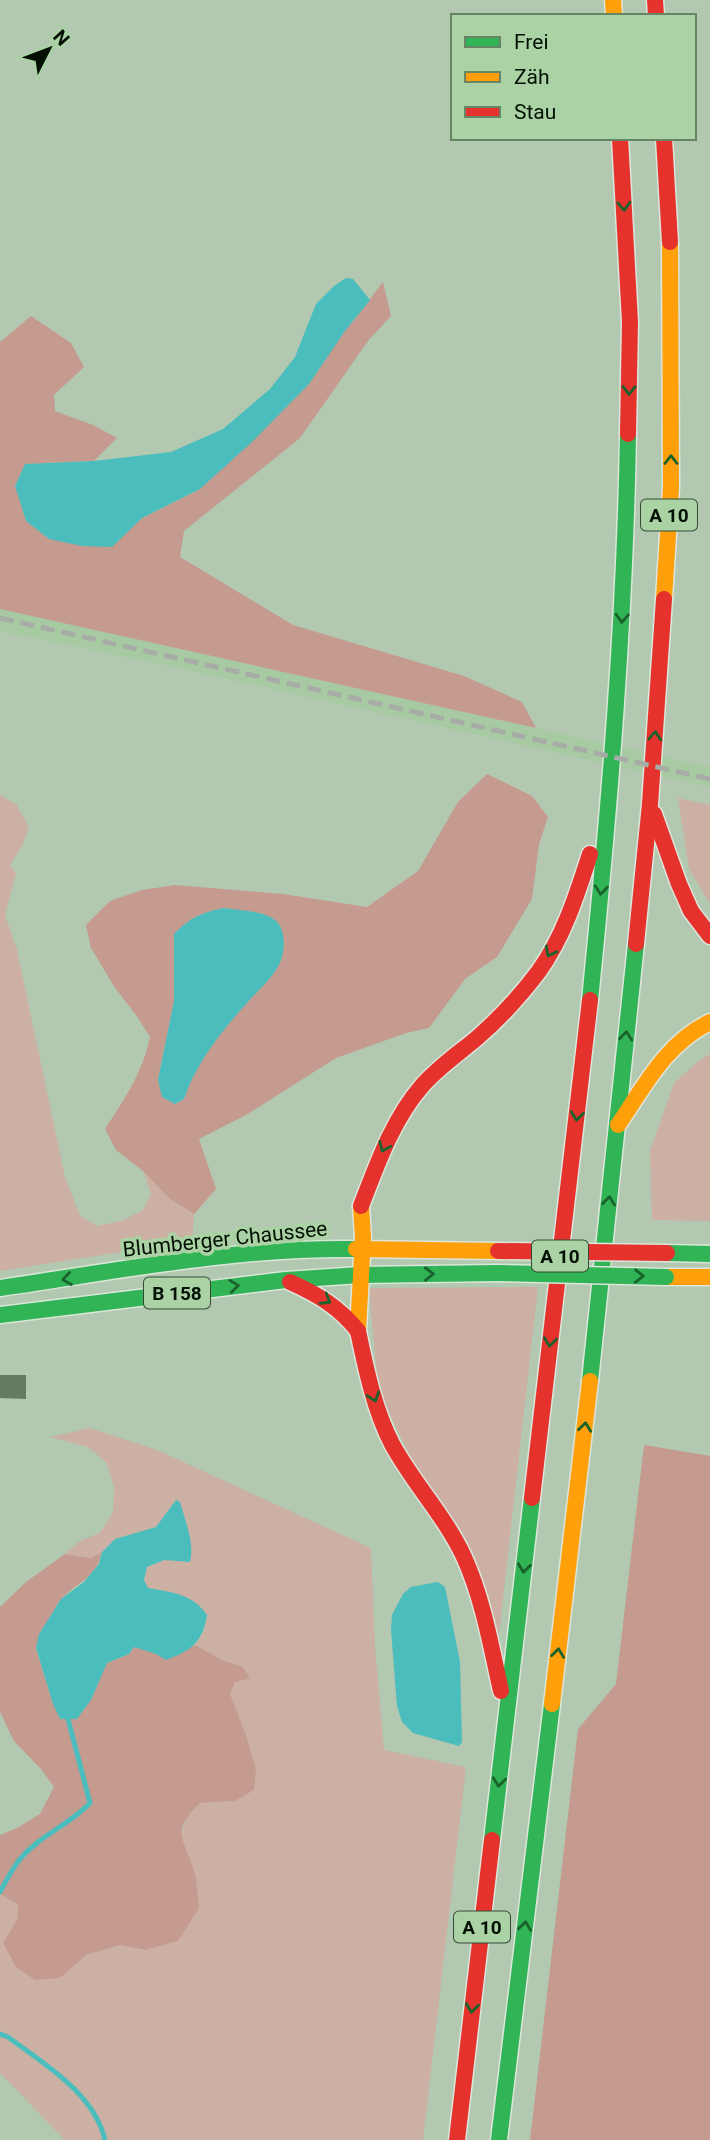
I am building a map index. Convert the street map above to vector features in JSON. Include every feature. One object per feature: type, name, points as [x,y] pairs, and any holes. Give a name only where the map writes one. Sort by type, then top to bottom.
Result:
[{"type":"main road","name":"A 10","points":[[457,2140],[585,1047],[610,797],[628,514],[630,322],[621,140]]},
{"type":"main road","name":"A 10","points":[[499,2140],[590,1386],[650,804],[671,487],[670,226],[664,140]]},
{"type":"main road","points":[[347,1223],[362,1206],[383,1147],[416,1093],[486,1030],[541,968],[574,900],[610,797]]},
{"type":"main road","points":[[650,804],[691,911],[710,936]]},
{"type":"main road","points":[[616,1128],[663,1060],[683,1038],[710,1022]]},
{"type":"main road","points":[[362,1206],[364,1248],[358,1331],[373,1396],[392,1442],[447,1527],[470,1570],[506,1714]]},
{"type":"main road","points":[[310,1248],[332,1234]]},
{"type":"main road","name":"Blumberger Chaussee","points":[[0,1288],[219,1257],[310,1248],[710,1254]]},
{"type":"main road","name":"B 158","points":[[0,1315],[286,1280],[360,1275],[497,1273],[710,1277]]},
{"type":"main road","points":[[286,1280],[336,1305],[358,1331]]},
{"type":"shaded area","points":[[383,282],[391,316],[368,341],[300,438],[184,531],[180,557],[293,625],[464,676],[522,702],[536,728],[0,609],[0,342],[31,316],[71,343],[84,367],[54,395],[55,411],[93,425],[117,438],[94,461],[43,463],[111,547],[142,518],[200,489],[345,331]]},
{"type":"shaded area","points":[[0,609],[710,767],[710,787],[0,631]]},
{"type":"shaded area","points":[[487,774],[532,796],[548,817],[539,844],[532,899],[497,957],[465,979],[429,1028],[406,1033],[336,1058],[246,1115],[199,1139],[216,1189],[194,1214],[170,1199],[143,1171],[116,1150],[105,1129],[138,1074],[150,1037],[91,948],[86,925],[110,901],[142,890],[175,885],[283,894],[367,907],[418,871],[458,802]],"holes":[[[224,908],[264,914],[275,970],[211,1046],[184,1099],[175,1104],[158,1079],[174,1001],[174,934],[197,916]]]},
{"type":"shaded area","points":[[0,795],[16,804],[29,827],[23,844],[10,865],[16,873],[5,915],[17,950],[65,1177],[80,1216],[97,1226],[121,1221],[142,1211],[151,1194],[143,1171],[170,1199],[194,1214],[192,1241],[0,1271]]},
{"type":"shaded area","points":[[678,798],[710,805],[710,904],[689,869]]},
{"type":"shaded area","points":[[710,1054],[710,1221],[652,1220],[650,1151],[674,1083]]},
{"type":"shaded area","points":[[538,1287],[498,1643],[378,1389],[369,1288]]},
{"type":"shaded area","points":[[90,1428],[157,1450],[371,1548],[375,1646],[384,1750],[466,1767],[423,2140],[65,2140],[0,2073],[0,1894],[18,1904],[17,1920],[60,1978],[86,1955],[121,1945],[145,1950],[194,1873],[181,1839],[187,1814],[200,1803],[235,1801],[254,1790],[256,1769],[230,1694],[235,1682],[250,1677],[243,1667],[222,1660],[195,1645],[205,1630],[160,1590],[147,1588],[144,1580],[147,1567],[164,1560],[190,1561],[190,1538],[176,1500],[156,1527],[115,1539],[102,1552],[91,1558],[65,1554],[80,1541],[100,1533],[113,1512],[114,1488],[107,1463],[88,1447],[50,1437]]},
{"type":"shaded area","points":[[644,1445],[710,1456],[710,2140],[530,2140],[578,1729],[616,1684]]},
{"type":"shaded area","points":[[102,1552],[96,1568],[59,1602],[36,1649],[53,1704],[100,1678],[107,1663],[129,1654],[134,1647],[173,1654],[195,1645],[222,1660],[243,1667],[250,1678],[235,1682],[230,1694],[256,1769],[254,1790],[235,1801],[200,1803],[184,1822],[182,1837],[195,1874],[199,1908],[178,1941],[145,1950],[120,1945],[86,1955],[60,1978],[35,1980],[16,1967],[3,1943],[17,1920],[18,1904],[0,1894],[0,1835],[40,1814],[54,1787],[14,1741],[0,1712],[0,1607],[26,1582],[65,1554],[91,1558]]},
{"type":"water","points":[[346,278],[353,279],[370,300],[309,384],[252,442],[200,489],[142,518],[112,547],[82,546],[49,539],[26,521],[15,486],[25,464],[94,461],[171,452],[223,429],[270,389],[295,357],[316,304]]},
{"type":"water","points":[[224,908],[258,913],[276,921],[283,938],[282,957],[272,976],[210,1048],[184,1099],[175,1104],[162,1097],[158,1080],[174,1001],[174,934],[197,916]]},
{"type":"water","points":[[176,1500],[180,1502],[189,1532],[190,1562],[164,1560],[147,1567],[144,1580],[148,1588],[181,1595],[201,1608],[207,1615],[199,1639],[189,1649],[166,1660],[134,1647],[129,1654],[107,1663],[91,1700],[77,1719],[60,1719],[36,1648],[39,1634],[61,1599],[84,1582],[99,1564],[102,1552],[115,1539],[156,1527]]},
{"type":"water","points":[[438,1582],[445,1587],[460,1662],[462,1742],[459,1746],[413,1733],[402,1722],[397,1706],[392,1615],[403,1594],[411,1587]]},
{"type":"building","points":[[0,1375],[26,1375],[26,1399],[0,1398]]},
{"type":"waterway","points":[[0,1892],[14,1867],[28,1851],[90,1803],[68,1719]]},
{"type":"waterway","points":[[0,2034],[52,2069],[79,2094],[99,2123],[105,2140]]},
{"type":"railway","points":[[0,618],[710,779]]},
{"type":"traffic: fast","points":[[590,1000],[615,717],[628,434]]},
{"type":"traffic: fast","points":[[590,1381],[636,944]]},
{"type":"traffic: fast","points":[[0,1288],[222,1256],[312,1249],[356,1249]]},
{"type":"traffic: fast","points":[[667,1253],[710,1254]]},
{"type":"traffic: fast","points":[[0,1315],[286,1280],[360,1275],[497,1273]]},
{"type":"traffic: fast","points":[[497,1273],[666,1277]]},
{"type":"traffic: fast","points":[[492,1840],[532,1498]]},
{"type":"traffic: fast","points":[[499,2140],[552,1704]]},
{"type":"traffic: slow","points":[[613,0],[614,14]]},
{"type":"traffic: slow","points":[[664,599],[671,487],[670,242]]},
{"type":"traffic: slow","points":[[618,1125],[668,1054],[694,1031],[710,1022]]},
{"type":"traffic: slow","points":[[358,1331],[363,1237],[361,1206]]},
{"type":"traffic: slow","points":[[356,1249],[498,1251]]},
{"type":"traffic: slow","points":[[666,1277],[710,1277]]},
{"type":"traffic: slow","points":[[552,1704],[590,1381]]},
{"type":"traffic: jam","points":[[655,0],[656,14]]},
{"type":"traffic: jam","points":[[620,140],[630,322],[628,434]]},
{"type":"traffic: jam","points":[[664,140],[670,242]]},
{"type":"traffic: jam","points":[[636,944],[650,804],[664,599]]},
{"type":"traffic: jam","points":[[654,814],[691,911],[710,936]]},
{"type":"traffic: jam","points":[[361,1206],[386,1144],[411,1100],[434,1074],[502,1014],[548,958],[569,914],[590,854]]},
{"type":"traffic: jam","points":[[532,1498],[590,1000]]},
{"type":"traffic: jam","points":[[498,1251],[667,1253]]},
{"type":"traffic: jam","points":[[290,1282],[327,1302],[358,1331]]},
{"type":"traffic: jam","points":[[358,1331],[371,1389],[392,1444],[456,1542],[471,1573],[486,1623],[501,1691]]},
{"type":"traffic: jam","points":[[457,2140],[492,1840]]}]
